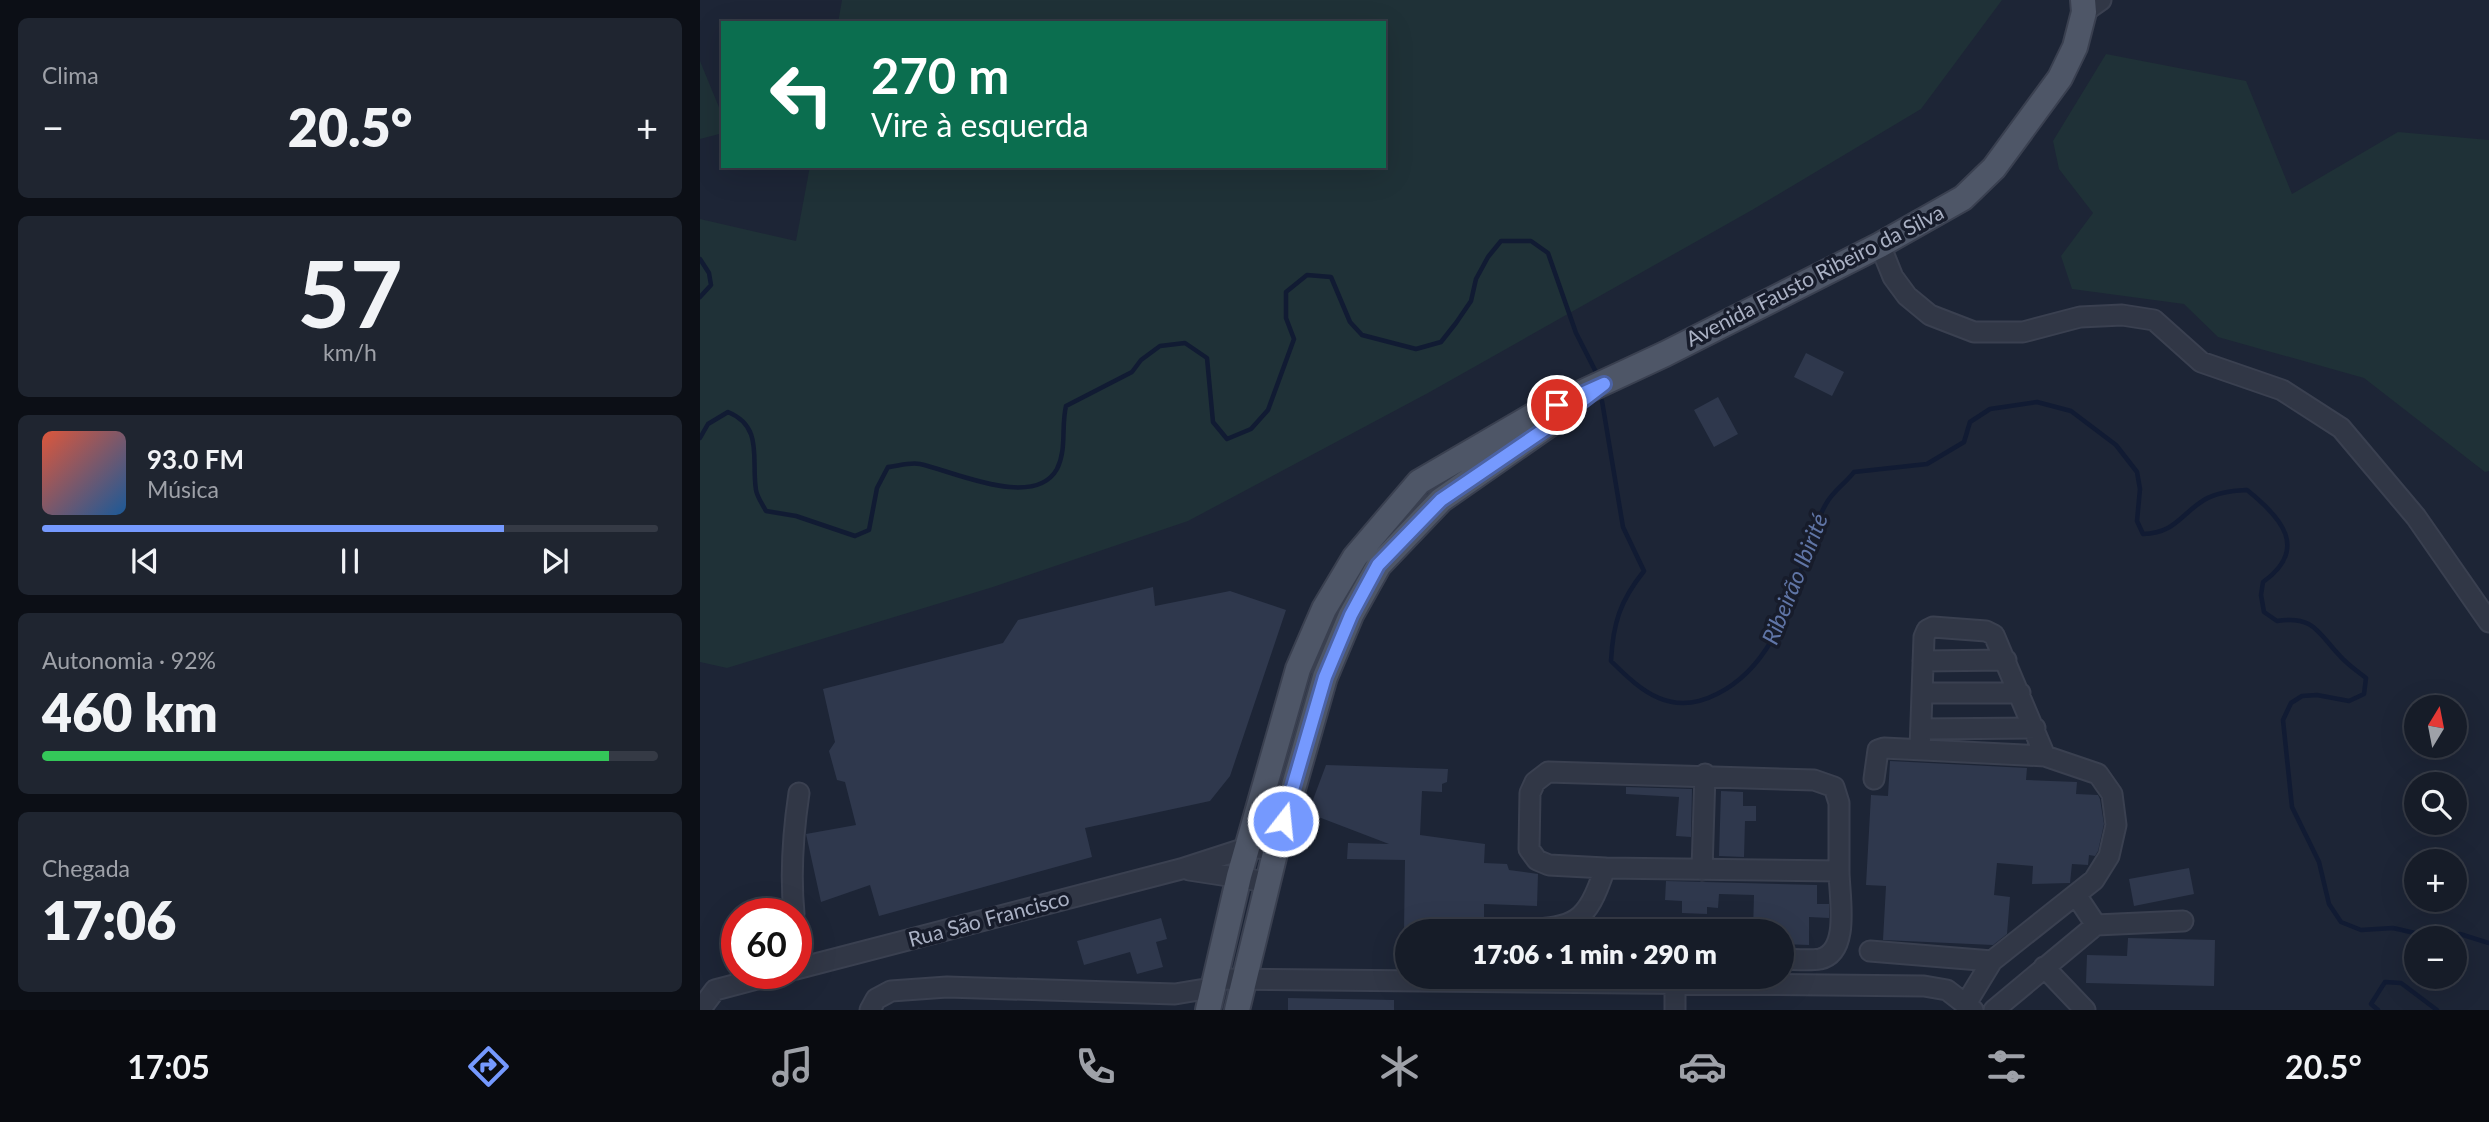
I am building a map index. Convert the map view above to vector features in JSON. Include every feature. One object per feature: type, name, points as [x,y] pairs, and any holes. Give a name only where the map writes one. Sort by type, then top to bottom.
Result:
[{"type":"main road","name":"Avenida Fausto Ribeiro da Silva","points":[[1604,384],[1880,245],[1963,198],[1994,168],[2060,78],[2075,47],[2089,4]]},
{"type":"main road","points":[[1210,995],[1239,876],[1298,669],[1324,609],[1355,557],[1419,482],[1534,415],[1604,384]]},
{"type":"main road","points":[[1237,1010],[1275,850],[1325,677],[1351,615],[1378,565],[1441,500],[1548,427],[1604,384]]},
{"type":"main road","points":[[1419,482],[1441,500]]},
{"type":"street","points":[[1880,245],[1893,277],[1907,296],[1930,315],[1974,332],[2023,332],[2080,317],[2122,315],[2154,320],[2201,362],[2282,390],[2342,428],[2416,517],[2489,622]]},
{"type":"street","points":[[1920,750],[1924,637],[1927,630],[1933,627],[1986,631],[1994,635],[2007,660],[2045,756]]},
{"type":"street","points":[[1923,661],[2007,660]]},
{"type":"street","points":[[1922,693],[2020,693]]},
{"type":"street","points":[[1921,729],[2035,728]]},
{"type":"street","points":[[1794,983],[1924,986],[1947,990],[1970,1006],[1992,961],[2094,880],[2109,856],[2116,825],[2112,794],[2098,774],[2045,756],[1878,750],[1874,779]]},
{"type":"street","points":[[1794,959],[1820,959],[1833,953],[1840,941],[1839,803],[1834,787],[1814,779],[1705,774],[1548,772],[1535,782],[1530,793],[1529,849],[1536,860],[1549,865],[1839,871]]},
{"type":"street","points":[[1702,870],[1705,774]]},
{"type":"street","points":[[792,898],[793,838],[799,793]]},
{"type":"street","name":"Rua São Francisco","points":[[812,965],[1181,869],[1249,846],[1275,850]]},
{"type":"street","points":[[1578,919],[1583,916],[1596,897],[1605,868]]},
{"type":"street","name":"Rua São Francisco","points":[[1181,869],[1267,882]]},
{"type":"street","points":[[2076,895],[2096,925]]},
{"type":"street","points":[[1994,1010],[2096,925],[2183,921]]},
{"type":"street","points":[[1870,951],[1992,961]]},
{"type":"street","points":[[2044,967],[2085,1010]]},
{"type":"street","points":[[870,1010],[876,999],[891,991],[947,987],[1210,995],[1243,979],[1395,979]]},
{"type":"street","name":"Rua São Francisco","points":[[700,1010],[715,990],[721,988]]},
{"type":"street","points":[[1675,989],[1675,1010]]},
{"type":"shaded area","points":[[842,0],[2002,0],[1921,109],[1752,210],[1428,393],[1188,521],[993,587],[727,668],[700,662],[700,219],[796,241],[810,168],[1386,168],[1386,21],[838,21]]},
{"type":"shaded area","points":[[2106,54],[2246,81],[2292,194],[2398,132],[2489,140],[2489,471],[2485,472],[2364,378],[2218,337],[2184,304],[2072,289],[2061,256],[2093,213],[2059,169],[2053,141]]},
{"type":"shaded area","points":[[700,61],[721,112],[721,134],[700,139]]},
{"type":"building","points":[[1806,353],[1844,372],[1832,396],[1794,377]]},
{"type":"building","points":[[1718,397],[1738,434],[1714,447],[1694,410]]},
{"type":"building","points":[[1153,587],[1155,606],[1230,591],[1286,610],[1230,776],[1210,801],[1085,828],[1092,857],[879,916],[870,885],[821,902],[806,834],[856,825],[845,782],[837,780],[829,751],[835,742],[823,689],[1003,643],[1018,620]]},
{"type":"building","points":[[1890,761],[2027,768],[2026,780],[2077,782],[2076,794],[2098,795],[2100,799],[2104,824],[2098,851],[2095,856],[2089,855],[2088,865],[2072,864],[2070,883],[2032,884],[2033,866],[1997,863],[1994,895],[2010,897],[2007,934],[1993,945],[1883,940],[1886,886],[1866,885],[1871,795],[1888,796]]},
{"type":"building","points":[[1326,765],[1448,769],[1447,782],[1442,784],[1442,792],[1422,791],[1420,835],[1485,844],[1484,863],[1507,864],[1509,870],[1538,874],[1537,906],[1484,904],[1484,919],[1404,919],[1405,860],[1347,859],[1348,843],[1389,844],[1308,813]]},
{"type":"building","points":[[1626,787],[1692,789],[1691,837],[1676,836],[1679,797],[1626,794]]},
{"type":"building","points":[[1721,791],[1743,792],[1743,806],[1756,806],[1756,821],[1745,821],[1744,857],[1719,856]]},
{"type":"building","points":[[2189,868],[2194,894],[2134,906],[2129,879]]},
{"type":"building","points":[[1666,881],[1817,885],[1817,904],[1829,904],[1829,918],[1809,917],[1809,945],[1794,944],[1794,919],[1753,919],[1754,895],[1719,894],[1718,908],[1707,907],[1707,914],[1682,913],[1682,901],[1665,900]]},
{"type":"building","points":[[1161,918],[1167,939],[1156,942],[1163,967],[1137,974],[1130,952],[1084,965],[1077,941]]},
{"type":"building","points":[[2128,938],[2215,940],[2214,986],[2086,983],[2087,955],[2127,956]]},
{"type":"building","points":[[1288,998],[1394,1000],[1394,1010],[1288,1010]]},
{"type":"waterway","name":"Ribeirão Ibirité","points":[[700,438],[708,424],[728,412],[739,418],[747,426],[754,445],[756,490],[766,511],[796,516],[855,536],[869,530],[877,488],[888,467],[920,464],[992,485],[1012,487],[1031,486],[1046,481],[1057,469],[1060,461],[1066,406],[1132,372],[1141,360],[1160,346],[1185,343],[1207,358],[1213,422],[1227,439],[1251,429],[1268,410],[1294,339],[1286,318],[1286,292],[1307,275],[1331,277],[1350,322],[1362,335],[1416,349],[1441,342],[1456,323],[1471,301],[1476,279],[1488,257],[1501,241],[1531,241],[1548,253],[1576,333],[1597,374]]},
{"type":"waterway","name":"Ribeirão Ibirité","points":[[700,259],[709,273],[711,285],[700,297]]},
{"type":"waterway","name":"Ribeirão Ibirité","points":[[1602,401],[1623,527],[1644,571],[1629,592],[1619,613],[1611,661],[1647,692],[1672,702],[1686,703],[1717,694],[1753,666],[1778,629],[1824,508],[1832,495],[1854,472],[1927,464],[1964,442],[1970,422],[1990,409],[2037,402],[2071,411],[2116,445],[2137,472],[2140,489],[2137,521],[2143,534],[2170,527],[2209,497],[2247,490],[2280,523],[2287,546],[2285,558],[2277,570],[2263,582],[2261,595],[2264,612],[2277,621],[2307,623],[2366,678],[2364,694],[2349,701],[2317,695],[2302,696],[2291,703],[2283,720],[2292,807],[2319,862],[2329,904],[2341,922],[2361,930],[2393,928],[2404,930]]},
{"type":"waterway","name":"Ribeirão Ibirité","points":[[2467,936],[2489,943]]},
{"type":"waterway","name":"Ribeirão Ibirité","points":[[2378,1010],[2371,1004],[2385,982],[2401,983],[2437,1010]]},
{"type":"route","points":[[1283,821],[1325,677],[1351,615],[1378,565],[1441,500],[1548,427],[1604,384],[1557,405]]}]
